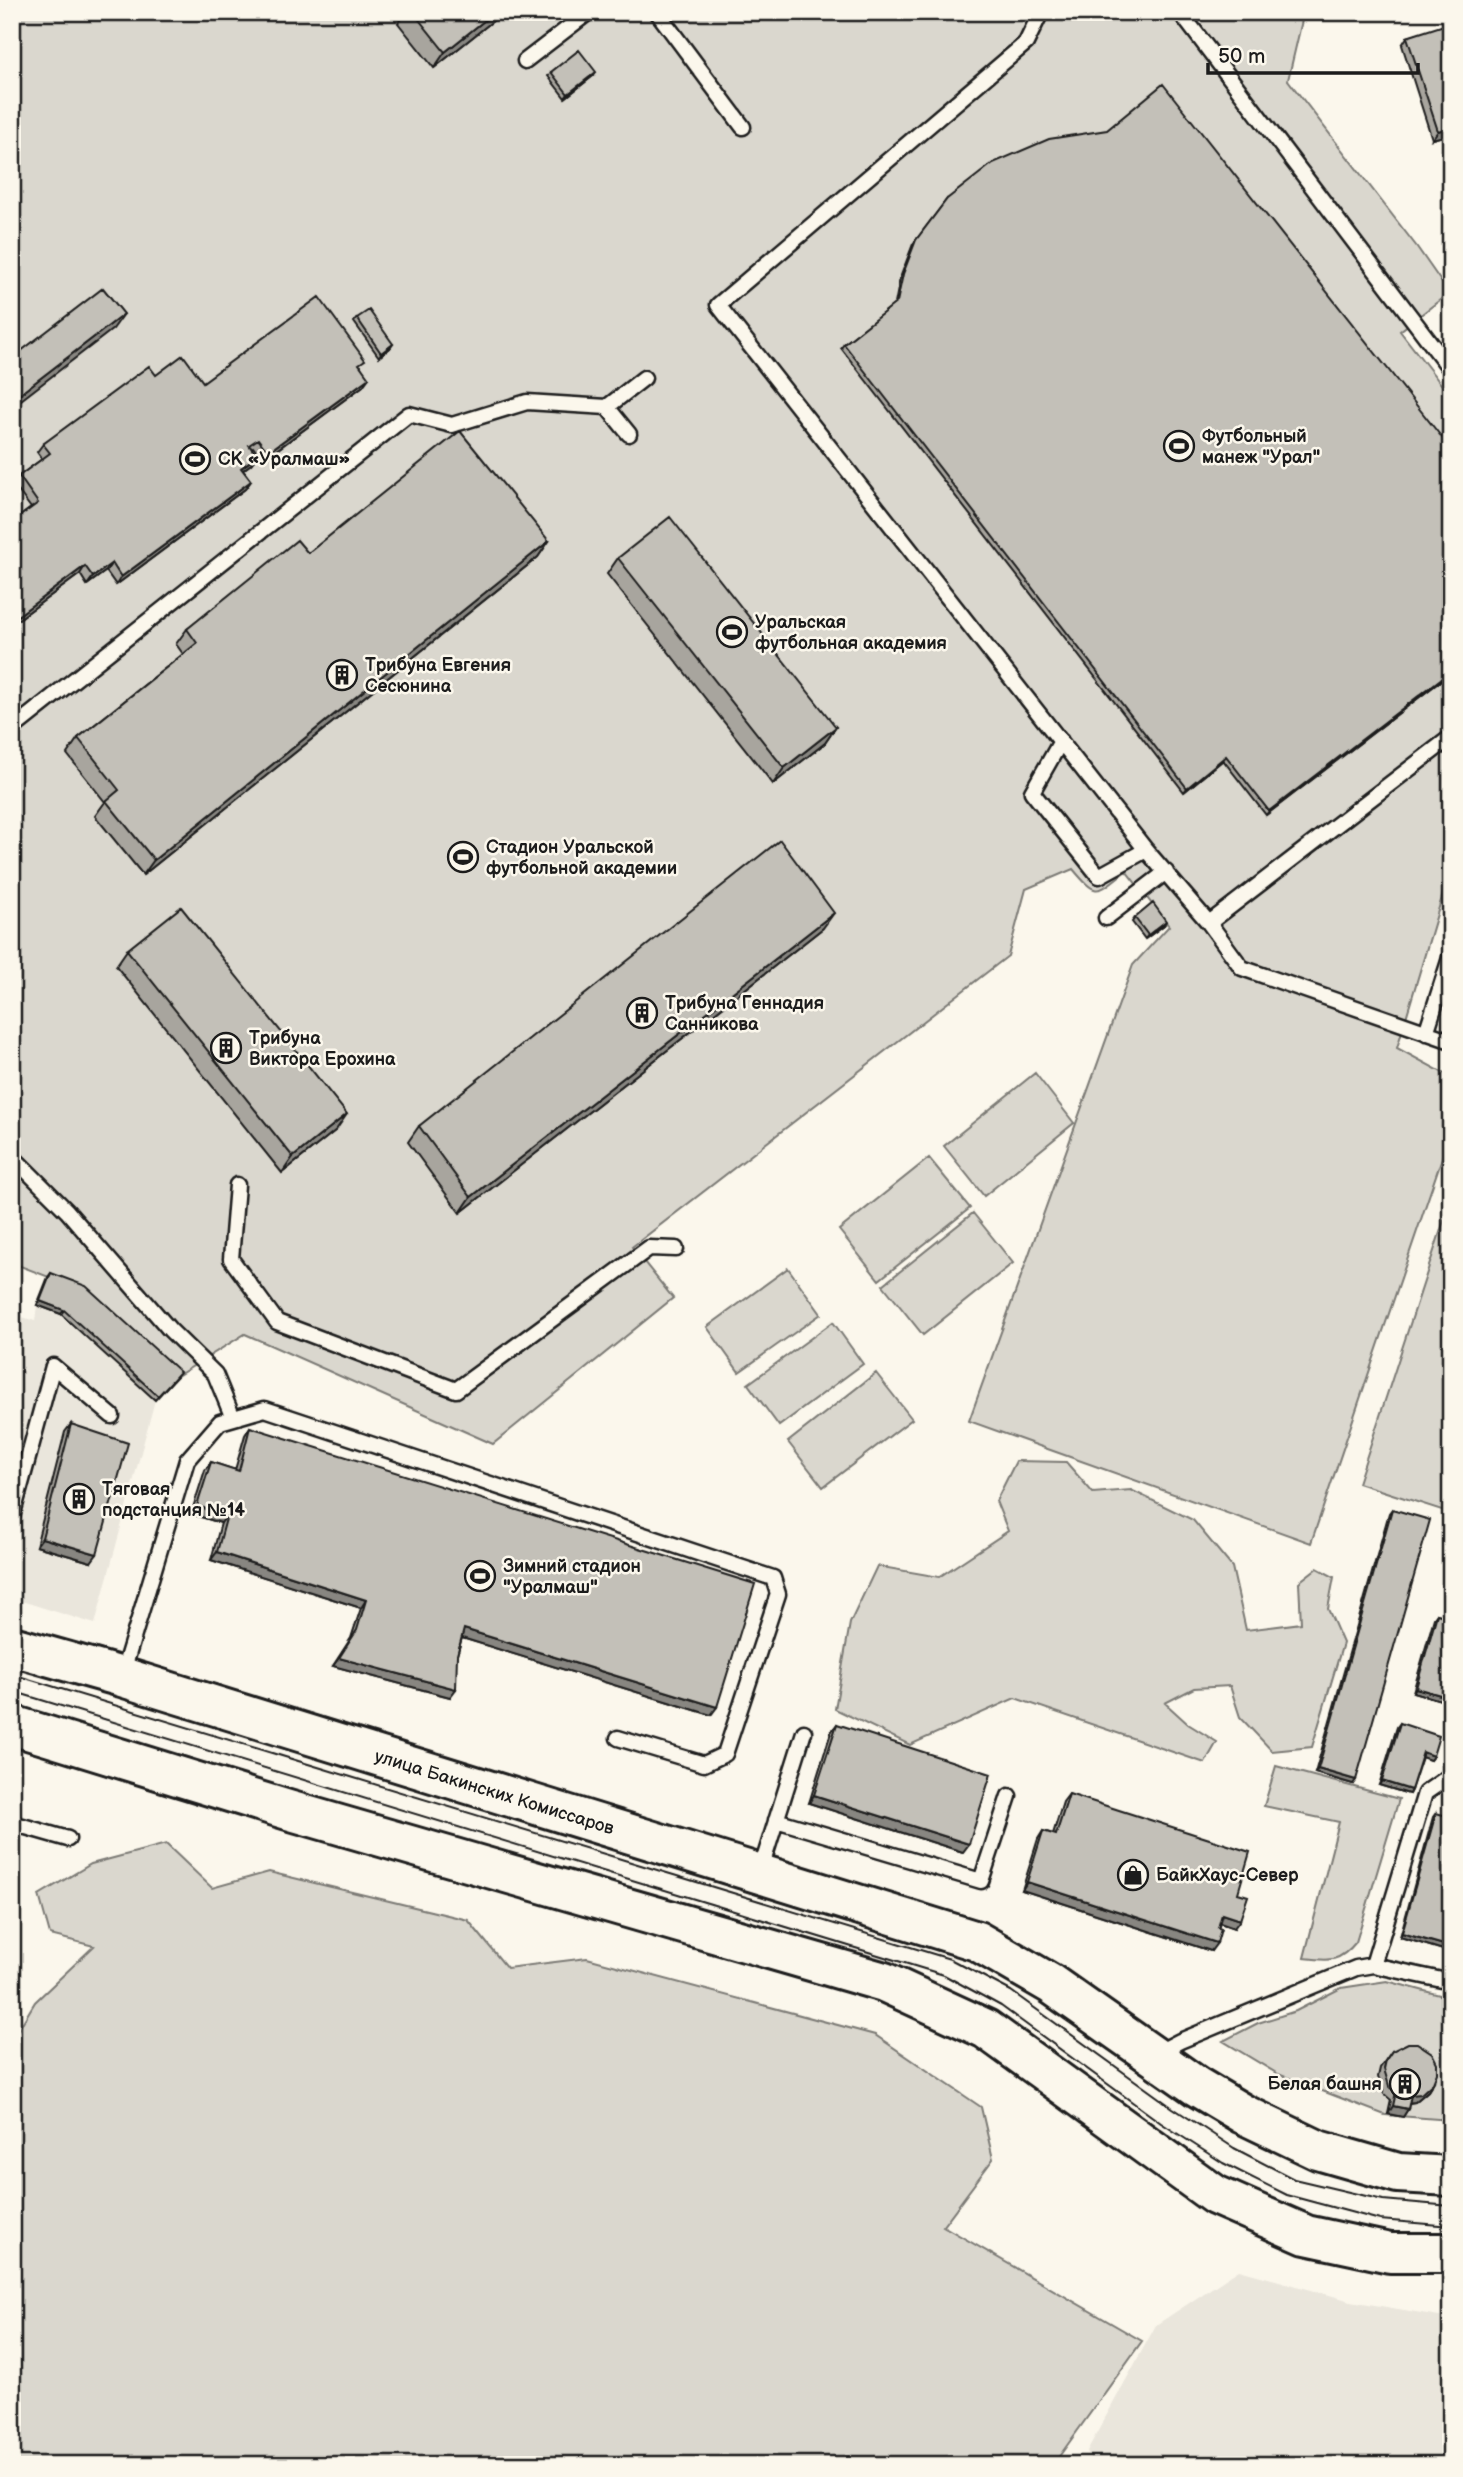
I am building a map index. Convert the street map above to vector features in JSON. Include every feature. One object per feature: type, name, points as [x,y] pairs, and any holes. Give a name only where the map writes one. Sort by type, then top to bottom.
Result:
[{"type":"main road","name":"улица Бакинских Комиссаров","points":[[12,1646],[121,1677],[977,1941],[1051,1984],[1152,2056],[1243,2114],[1318,2150],[1398,2174],[1451,2176]]},
{"type":"main road","points":[[12,1725],[288,1811],[884,1982],[986,2029],[1215,2195],[1306,2235],[1390,2253],[1451,2253]]},
{"type":"lane","points":[[525,61],[589,12]]},
{"type":"lane","points":[[657,12],[743,127]]},
{"type":"lane","points":[[1041,12],[1026,43],[719,305],[1146,850],[1209,923],[1241,968],[1451,1041]]},
{"type":"lane","points":[[1180,12],[1451,370]]},
{"type":"lane","points":[[12,729],[409,414],[452,425],[527,402],[607,407],[644,378]]},
{"type":"lane","points":[[607,407],[629,434]]},
{"type":"lane","points":[[1209,923],[1451,737]]},
{"type":"lane","points":[[1060,741],[1032,792],[1099,876],[1146,850]]},
{"type":"lane","points":[[1106,918],[1166,872]]},
{"type":"lane","points":[[1426,1033],[1451,956]]},
{"type":"lane","points":[[12,1157],[67,1211],[170,1330],[215,1374],[233,1418]]},
{"type":"lane","points":[[237,1185],[231,1259],[277,1322],[456,1390],[649,1248],[676,1249]]},
{"type":"lane","points":[[12,1517],[53,1366],[112,1416]]},
{"type":"lane","points":[[121,1677],[187,1460],[220,1422],[265,1409],[773,1578],[778,1594],[725,1754],[704,1764],[618,1738]]},
{"type":"lane","points":[[759,1874],[804,1732]]},
{"type":"lane","points":[[1373,1965],[1425,1793],[1451,1775]]},
{"type":"lane","points":[[776,1820],[981,1881],[1009,1796]]},
{"type":"lane","points":[[12,1823],[68,1839]]},
{"type":"lane","points":[[1152,2056],[1180,2041],[1356,1968],[1373,1965],[1451,1982]]},
{"type":"shaded area","name":"Уральская футбольная академия","points":[[12,12],[1304,12],[1288,80],[1417,247],[1449,293],[1400,331],[1451,397],[1451,867],[1397,1048],[1451,1077],[1451,1131],[1311,1543],[969,1421],[1133,965],[1169,926],[1126,871],[1098,889],[1088,885],[1073,869],[1026,889],[1008,956],[632,1247],[673,1298],[493,1444],[245,1334],[177,1376],[83,1290],[20,1266],[12,1258]]},
{"type":"shaded area","points":[[1035,1073],[1074,1123],[984,1196],[944,1146]]},
{"type":"shaded area","points":[[929,1158],[970,1208],[879,1280],[839,1230]]},
{"type":"shaded area","points":[[1451,1199],[1451,1513],[1358,1483]]},
{"type":"shaded area","points":[[973,1213],[1013,1263],[923,1335],[883,1285]]},
{"type":"shaded area","points":[[788,1268],[821,1314],[739,1372],[707,1327]]},
{"type":"shaded area","points":[[48,1277],[83,1290],[177,1376],[155,1400],[95,1624],[12,1598],[12,1314],[35,1321],[37,1305]]},
{"type":"shaded area","points":[[833,1322],[863,1364],[779,1426],[748,1384]]},
{"type":"shaded area","points":[[876,1373],[912,1419],[823,1487],[788,1442]]},
{"type":"shaded area","points":[[1016,1461],[1066,1462],[1093,1493],[1131,1490],[1193,1520],[1232,1567],[1246,1630],[1301,1623],[1299,1582],[1317,1568],[1334,1577],[1328,1609],[1343,1643],[1312,1747],[1272,1751],[1240,1717],[1230,1686],[1194,1688],[1165,1703],[1188,1724],[1217,1742],[1205,1763],[1015,1698],[910,1745],[835,1709],[850,1623],[877,1566],[939,1577],[1008,1531],[996,1501]]},
{"type":"shaded area","points":[[1276,1766],[1399,1799],[1356,1942],[1344,1954],[1333,1959],[1304,1958],[1339,1822],[1264,1806]]},
{"type":"shaded area","points":[[166,1844],[212,1888],[269,1872],[468,1920],[507,1968],[587,1958],[875,2035],[981,2107],[993,2159],[943,2226],[1142,2341],[1058,2458],[1061,2465],[12,2465],[12,2113],[16,2101],[12,2092],[12,2040],[35,2002],[94,1946],[50,1935],[39,1895],[91,1864]]},
{"type":"shaded area","points":[[1387,1981],[1451,1998],[1451,2120],[1385,2115],[1278,2074],[1223,2041],[1258,2023],[1296,2011],[1341,1988]]},
{"type":"shaded area","points":[[1239,2270],[1351,2301],[1451,2318],[1451,2465],[1093,2465],[1087,2451],[1156,2325]]},
{"type":"building","points":[[413,12],[495,12],[445,52]]},
{"type":"building","points":[[1450,23],[1451,127],[1438,131],[1407,37]]},
{"type":"building","points":[[579,50],[596,72],[568,94],[551,72]]},
{"type":"building","name":"Футбольный манеж \"Урал\"","points":[[1163,84],[1451,449],[1451,671],[1269,811],[1226,756],[1187,788],[844,344],[897,302],[903,274],[916,240],[947,199],[993,163],[1049,139],[1107,130]]},
{"type":"building","points":[[103,288],[124,314],[12,400],[12,358]]},
{"type":"building","points":[[319,297],[365,360],[359,364],[369,378],[268,452],[258,439],[249,445],[257,456],[241,468],[251,481],[121,577],[112,563],[93,577],[85,566],[12,620],[12,522],[38,503],[19,476],[50,453],[43,444],[149,366],[156,375],[183,355],[203,382]]},
{"type":"building","points":[[369,310],[393,344],[381,353],[357,318]]},
{"type":"building","points":[[460,431],[549,541],[154,860],[106,801],[119,790],[78,738],[197,643],[187,629],[297,540],[308,553]]},
{"type":"building","points":[[670,517],[836,727],[784,768],[618,558]]},
{"type":"building","name":"Трибуна Геннадия Санникова","points":[[780,840],[834,913],[471,1197],[419,1126]]},
{"type":"building","points":[[1153,903],[1166,921],[1148,935],[1135,918]]},
{"type":"building","name":"Трибуна Виктора Ерохина","points":[[181,907],[347,1114],[293,1157],[127,950]]},
{"type":"building","points":[[51,1273],[86,1286],[180,1372],[158,1396],[64,1310],[40,1301]]},
{"type":"building","name":"Тяговая подстанция №14","points":[[71,1424],[128,1443],[97,1554],[42,1538]]},
{"type":"building","name":"Зимний стадион \"Уралмаш\"","points":[[250,1427],[755,1584],[717,1707],[464,1629],[457,1655],[456,1689],[339,1658],[357,1630],[366,1600],[217,1552],[227,1515],[197,1506],[211,1462],[239,1471]]},
{"type":"building","points":[[1392,1509],[1430,1520],[1356,1780],[1318,1769]]},
{"type":"building","points":[[1437,1614],[1451,1618],[1451,1698],[1416,1688]]},
{"type":"building","points":[[1400,1723],[1439,1736],[1433,1756],[1423,1752],[1411,1790],[1382,1781]]},
{"type":"building","points":[[837,1724],[991,1774],[969,1844],[814,1795]]},
{"type":"building","name":"БайкХаус-Север","points":[[1069,1794],[1250,1852],[1238,1893],[1248,1896],[1240,1920],[1222,1914],[1217,1943],[1027,1882],[1043,1831],[1056,1835]]},
{"type":"building","points":[[1436,1813],[1451,1817],[1451,1947],[1402,1933]]},
{"type":"building","name":"Белая башня","points":[[1408,2043],[1417,2043],[1432,2053],[1437,2063],[1437,2073],[1433,2083],[1421,2094],[1411,2095],[1408,2109],[1393,2106],[1396,2092],[1389,2086],[1384,2069],[1392,2051]]},
{"type":"tram line","points":[[12,1674],[950,1959],[1011,1991],[1173,2108],[1234,2148],[1294,2179],[1383,2200],[1451,2206]]},
{"type":"tram line","points":[[12,1691],[944,1975],[1001,2006],[1161,2123],[1223,2163],[1287,2195],[1380,2220],[1451,2226]]},
{"type":"place","name":"Футбольный манеж \"Урал\"","points":[[1179,446]]},
{"type":"place","name":"СК «Уралмаш»","points":[[195,459]]},
{"type":"place","name":"Уральская футбольная академия","points":[[732,632]]},
{"type":"place","name":"Трибуна Евгения Сесюнина","points":[[342,675]]},
{"type":"place","name":"Стадион Уральской футбольной академии","points":[[463,857]]},
{"type":"place","name":"Трибуна Геннадия Санникова","points":[[642,1013]]},
{"type":"place","name":"Трибуна Виктора Ерохина","points":[[226,1048]]},
{"type":"place","name":"Тяговая подстанция №14","points":[[79,1499]]},
{"type":"place","name":"Зимний стадион \"Уралмаш\"","points":[[480,1576]]},
{"type":"place","name":"БайкХаус-Север","points":[[1133,1875]]},
{"type":"place","name":"Белая башня","points":[[1405,2084]]}]
